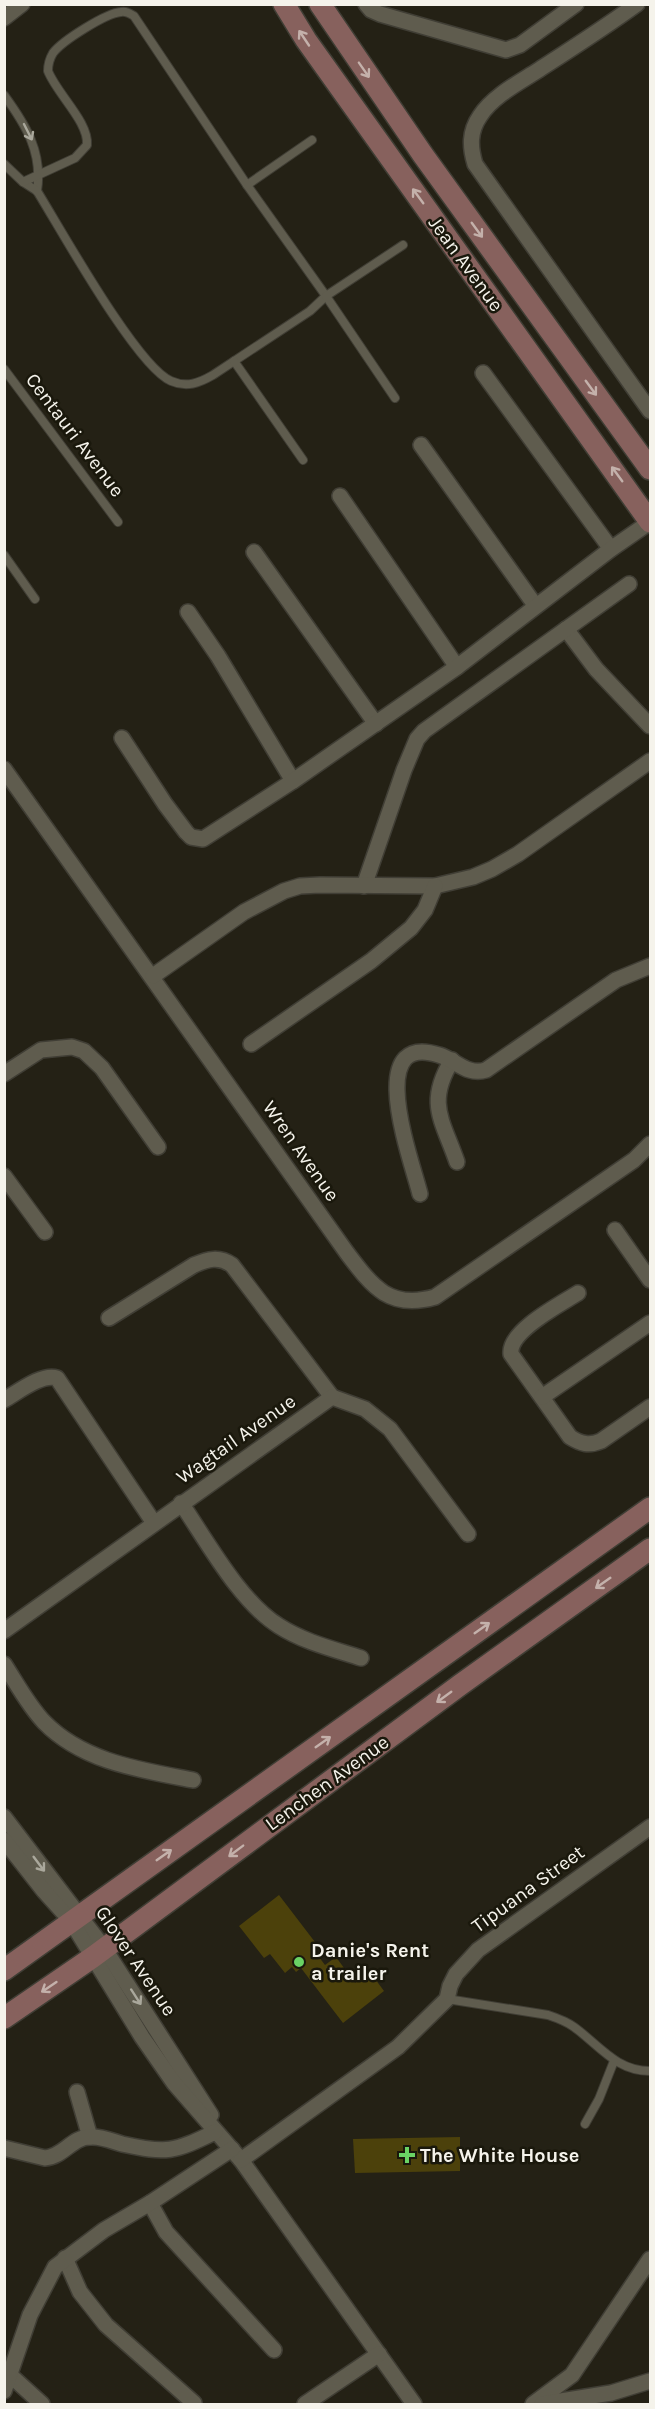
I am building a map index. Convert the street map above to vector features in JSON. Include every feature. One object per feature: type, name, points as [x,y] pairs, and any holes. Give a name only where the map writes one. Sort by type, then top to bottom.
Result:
[{"type":"main road","name":"Jean Avenue","points":[[284,4],[306,40],[651,522]]},
{"type":"main road","name":"Jean Avenue","points":[[320,4],[423,155],[651,469]]},
{"type":"main road","points":[[400,171],[423,155]]},
{"type":"main road","name":"Lenchen Avenue","points":[[4,1970],[651,1508]]},
{"type":"main road","name":"Lenchen Avenue","points":[[4,2018],[99,1952],[451,1692],[651,1549]]},
{"type":"street","points":[[4,18],[22,4]]},
{"type":"street","points":[[366,4],[371,10],[380,14],[506,50],[520,45],[576,4]]},
{"type":"street","points":[[637,4],[490,105],[475,125],[471,139],[471,151],[475,164],[651,411]]},
{"type":"street","points":[[483,373],[611,549]]},
{"type":"street","points":[[421,445],[535,605]]},
{"type":"street","points":[[339,496],[457,666]]},
{"type":"street","points":[[122,738],[186,832],[197,839],[208,837],[376,724],[457,666],[611,549],[651,522]]},
{"type":"street","points":[[254,552],[376,724]]},
{"type":"street","points":[[364,886],[404,770],[417,740],[424,731],[629,584]]},
{"type":"street","points":[[188,612],[218,656],[293,781]]},
{"type":"street","points":[[566,629],[596,669],[651,726]]},
{"type":"street","points":[[153,976],[244,912],[284,891],[310,886],[435,886],[473,876],[506,861],[651,761]]},
{"type":"street","name":"Wren Avenue","points":[[4,769],[153,976],[347,1253],[380,1292],[395,1299],[411,1302],[435,1297],[634,1160],[651,1144]]},
{"type":"street","points":[[251,1044],[371,961],[411,928],[425,910],[435,886]]},
{"type":"street","points":[[420,1194],[397,1104],[396,1077],[400,1065],[416,1053],[439,1054],[472,1072],[486,1070],[616,980],[651,966]]},
{"type":"street","points":[[4,1074],[41,1050],[72,1047],[84,1051],[102,1068],[158,1147]]},
{"type":"street","points":[[452,1060],[438,1089],[436,1105],[457,1162]]},
{"type":"street","points":[[4,1176],[45,1232]]},
{"type":"street","points":[[615,1230],[651,1280]]},
{"type":"street","points":[[110,1318],[194,1265],[207,1260],[225,1260],[232,1265],[332,1397],[365,1409],[390,1429],[468,1534]]},
{"type":"street","points":[[578,1293],[533,1322],[511,1345],[511,1354],[570,1437],[585,1444],[601,1441],[651,1407]]},
{"type":"street","points":[[542,1397],[651,1323]]},
{"type":"street","points":[[4,1400],[43,1379],[57,1378],[154,1523]]},
{"type":"street","name":"Wagtail Avenue","points":[[5,1630],[332,1397]]},
{"type":"street","points":[[181,1503],[233,1578],[265,1616],[303,1639],[361,1658]]},
{"type":"street","points":[[4,1664],[44,1721],[75,1746],[114,1762],[147,1772],[193,1780]]},
{"type":"street","name":"Glover Avenue","points":[[4,1817],[99,1952],[158,2030],[218,2133],[414,2404]]},
{"type":"street","name":"Tipuana Street","points":[[4,2391],[40,2291],[55,2267],[65,2258],[117,2221],[236,2155],[386,2057],[447,1999],[456,1974],[478,1950],[651,1827]]},
{"type":"street","name":"Glover Avenue","points":[[4,1840],[44,1892],[75,1918]]},
{"type":"street","points":[[77,2092],[90,2137]]},
{"type":"street","points":[[4,2148],[52,2158],[73,2143],[90,2137],[140,2148],[170,2151],[218,2133]]},
{"type":"street","points":[[150,2203],[166,2232],[274,2350]]},
{"type":"street","points":[[65,2258],[80,2292],[106,2325],[194,2403]]},
{"type":"street","points":[[533,2404],[572,2375],[651,2259]]},
{"type":"street","points":[[305,2404],[379,2354]]},
{"type":"street","points":[[10,2375],[42,2404]]},
{"type":"street","points":[[542,2404],[611,2393],[651,2382]]},
{"type":"lane","points":[[23,182],[75,158],[87,145],[85,129],[58,92],[48,71],[53,54],[102,19],[112,14],[128,12],[139,24],[394,398]]},
{"type":"lane","points":[[4,95],[29,131],[35,147],[40,174],[37,191]]},
{"type":"lane","points":[[247,185],[312,140]]},
{"type":"lane","points":[[4,164],[23,182],[37,191],[129,338],[150,365],[162,376],[187,386],[199,383],[234,361],[403,245]]},
{"type":"lane","points":[[234,361],[303,460]]},
{"type":"lane","name":"Centauri Avenue","points":[[4,369],[118,522]]},
{"type":"lane","points":[[4,555],[35,599]]},
{"type":"lane","points":[[447,1999],[548,2015],[559,2019],[584,2035],[614,2061],[642,2071],[651,2071]]},
{"type":"lane","points":[[585,2124],[599,2099],[614,2061]]},
{"type":"building","name":"Danie's Rent a trailer","points":[[279,1895],[318,1946],[313,1949],[325,1965],[336,1957],[355,1983],[370,1972],[384,1991],[343,2023],[301,1968],[296,1972],[292,1967],[285,1973],[270,1954],[264,1958],[239,1926]]},
{"type":"building","name":"The White House","points":[[460,2137],[460,2171],[355,2173],[353,2139]]},
{"type":"place","name":"Danie's Rent a trailer","points":[[299,1962]]},
{"type":"place","name":"The White House","points":[[407,2155]]}]
